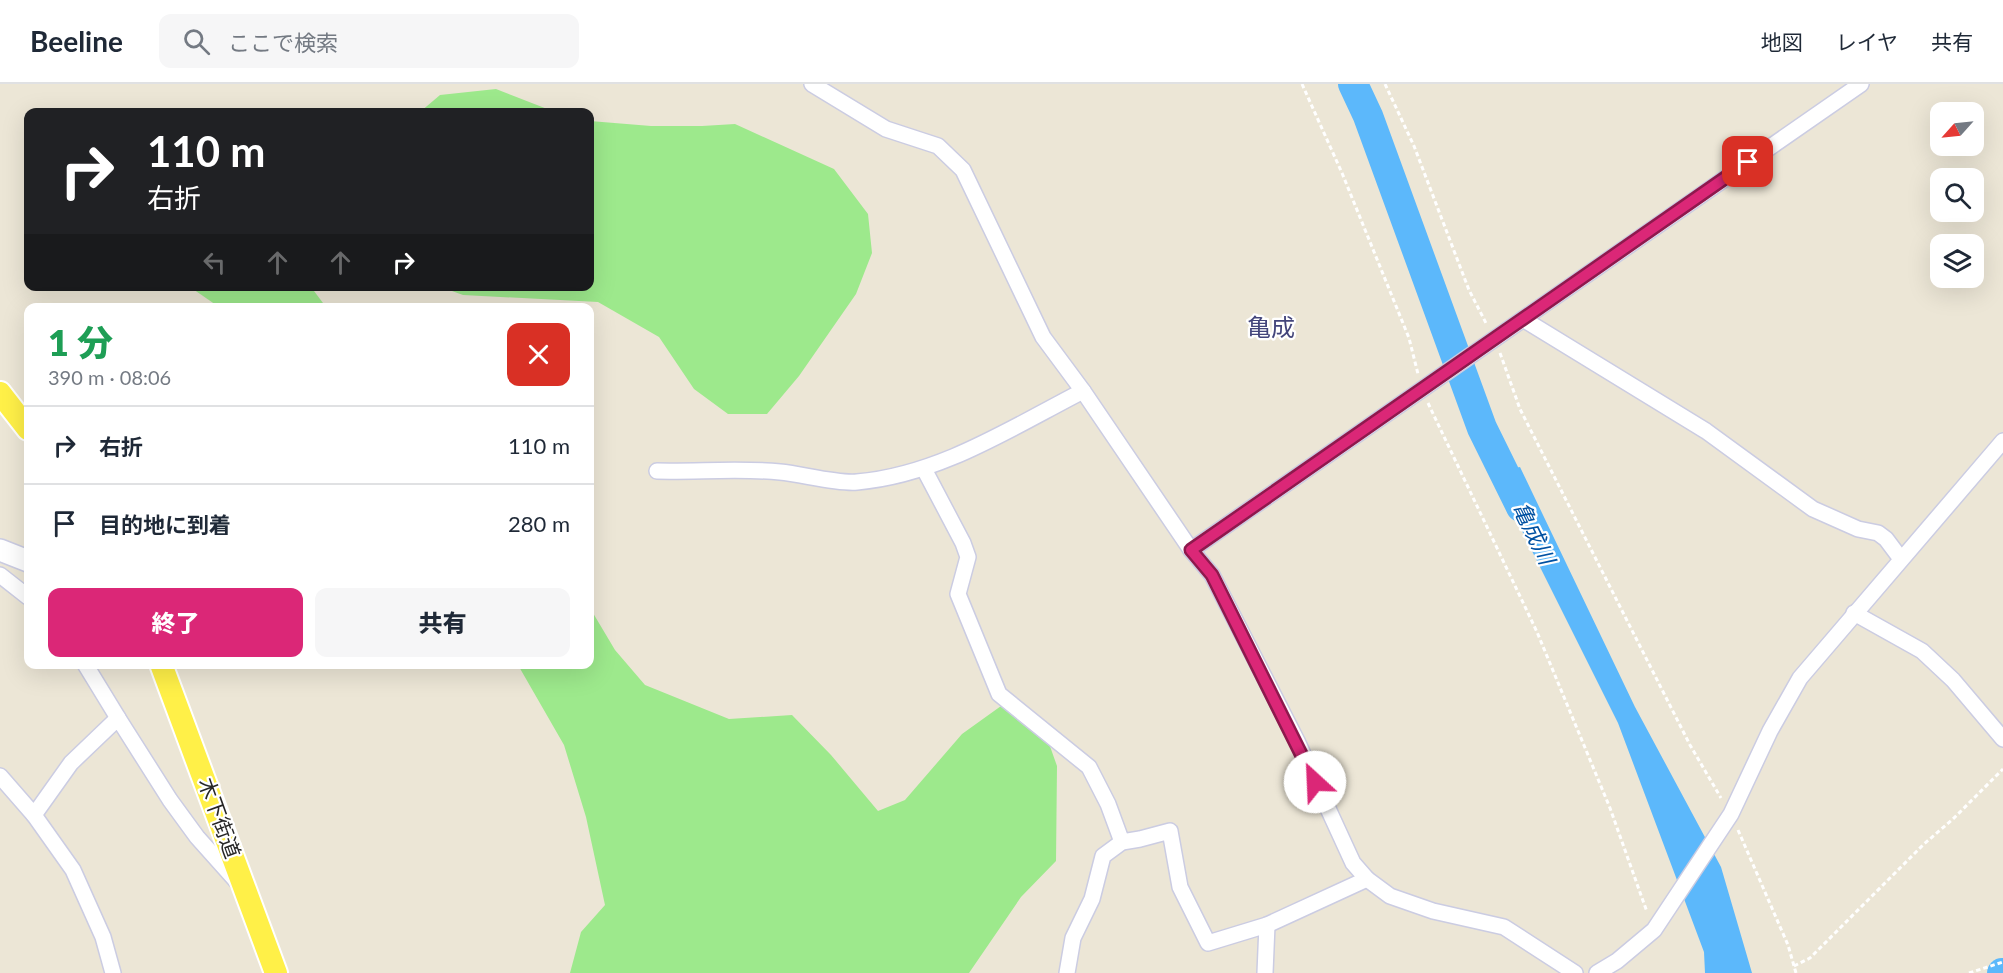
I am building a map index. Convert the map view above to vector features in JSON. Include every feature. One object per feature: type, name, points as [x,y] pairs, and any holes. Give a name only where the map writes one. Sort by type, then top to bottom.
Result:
[{"type":"main road","points":[[0,393],[24,424]]},
{"type":"main road","name":"木下街道","points":[[163,669],[276,973]]},
{"type":"street","points":[[812,84],[886,129],[938,146],[963,170],[1043,337],[1191,550],[1212,575],[1297,741],[1353,863],[1367,879],[1389,896],[1433,911],[1504,927],[1575,973]]},
{"type":"street","points":[[1191,550],[1861,84]]},
{"type":"street","points":[[1523,319],[1706,431],[1813,509],[1858,529],[1878,533],[1886,539],[1901,559]]},
{"type":"street","points":[[657,471],[778,472],[855,483],[924,469],[968,450],[1083,392]]},
{"type":"street","points":[[1597,973],[1617,961],[1654,930],[1731,815],[1770,731],[1800,678],[2003,441]]},
{"type":"street","points":[[924,469],[968,557],[958,594],[999,694],[1089,767],[1108,804],[1122,842]]},
{"type":"street","points":[[0,550],[24,559]]},
{"type":"street","points":[[0,575],[24,594]]},
{"type":"street","points":[[1854,613],[1922,651],[1953,680],[2003,739]]},
{"type":"street","points":[[88,669],[170,800],[197,837],[248,895]]},
{"type":"street","points":[[34,814],[70,763],[118,717]]},
{"type":"street","points":[[0,776],[34,814],[73,870],[103,937],[113,973]]},
{"type":"street","points":[[1067,973],[1073,938],[1092,899],[1103,856],[1122,842],[1170,831],[1180,887],[1208,943],[1267,925],[1367,879]]},
{"type":"street","points":[[1265,973],[1267,925]]},
{"type":"path","points":[[1302,84],[1342,173],[1409,338],[1421,390],[1537,632],[1610,808],[1654,930]]},
{"type":"path","points":[[1385,84],[1414,146],[1469,290],[1494,339],[1520,410],[1690,745],[1731,815],[1766,891],[1788,945],[1796,973]]},
{"type":"path","points":[[1794,966],[1810,958],[1923,844],[1953,819],[2003,769]]},
{"type":"path","points":[[1969,973],[2003,962]]},
{"type":"green space","points":[[496,89],[545,108],[425,108],[440,95]]},
{"type":"green space","points":[[594,121],[651,126],[735,124],[834,169],[868,214],[872,253],[856,294],[799,376],[767,414],[728,414],[694,389],[659,337],[598,302],[463,295],[452,291],[594,291]]},
{"type":"green space","points":[[196,291],[314,291],[323,303],[213,303]]},
{"type":"green space","points":[[594,615],[615,650],[645,685],[729,719],[792,715],[831,755],[878,811],[905,800],[962,734],[1008,701],[1046,735],[1057,766],[1056,861],[1021,897],[969,973],[570,973],[581,932],[605,905],[586,817],[564,745],[520,669],[594,669]]},
{"type":"water","points":[[1520,467],[1635,707],[1721,867],[1752,973],[1705,973],[1704,952],[1618,723],[1493,473]]},
{"type":"waterway","name":"亀成川","points":[[1353,84],[1368,116],[1482,428],[1521,507]]},
{"type":"district","name":"亀成","points":[[1271,328]]},
{"type":"route","points":[[1315,782],[1297,741],[1212,575],[1191,550],[1748,162]]}]
